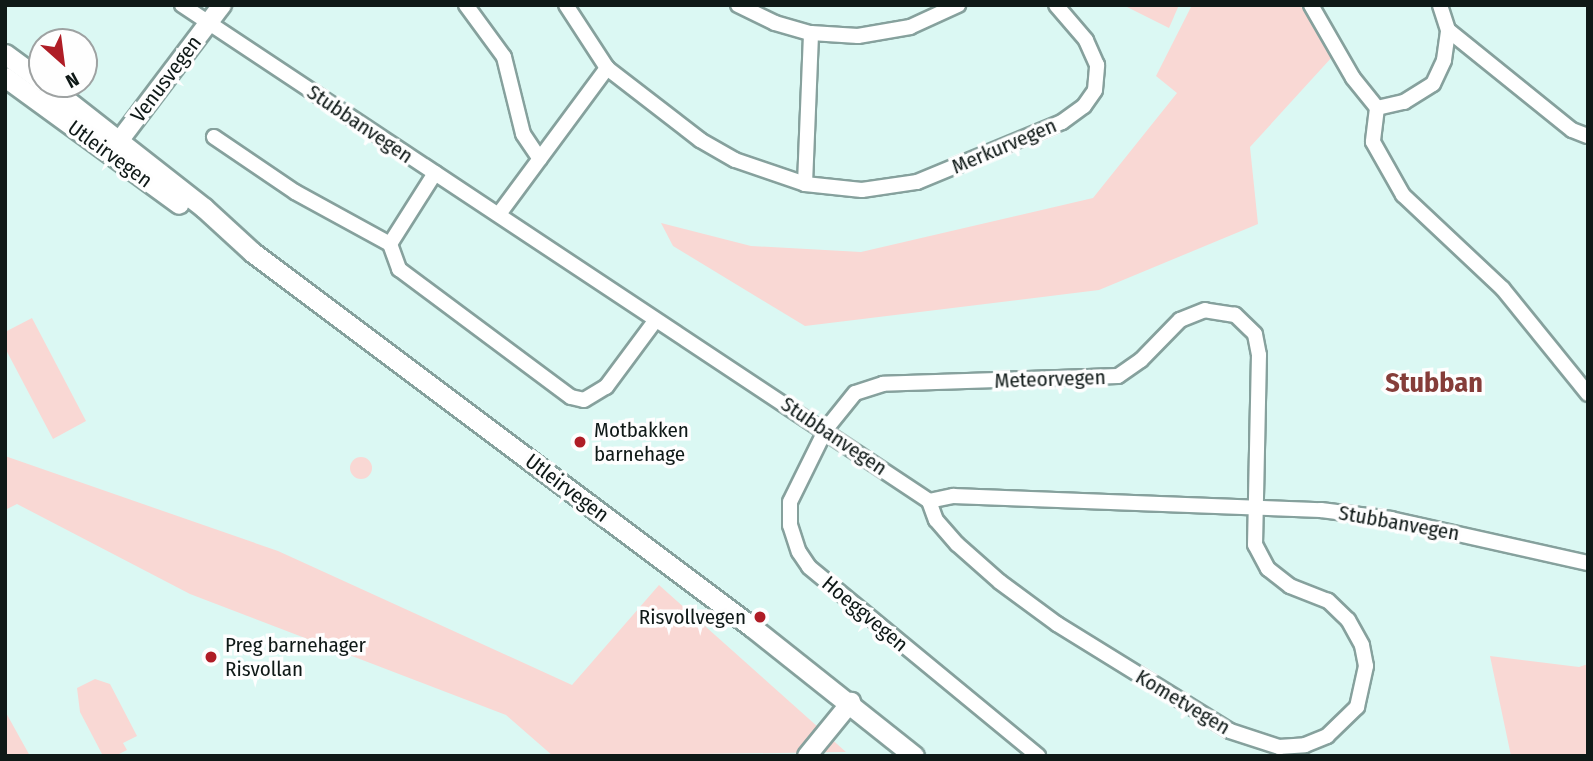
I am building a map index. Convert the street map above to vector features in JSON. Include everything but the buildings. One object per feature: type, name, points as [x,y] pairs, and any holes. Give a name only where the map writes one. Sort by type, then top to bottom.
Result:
[{"type":"main road","name":"Utleirvegen","points":[[5,54],[28,71]]},
{"type":"main road","name":"Utleirvegen","points":[[5,77],[114,147]]},
{"type":"main road","name":"Utleirvegen","points":[[60,98],[197,217],[217,224],[851,702],[915,756]]},
{"type":"street","name":"Stubbanvegen","points":[[182,5],[499,214],[655,321],[826,429],[929,502],[953,496],[1255,506],[1391,519],[1588,563]]},
{"type":"street","name":"Venusvegen","points":[[114,147],[222,5]]},
{"type":"street","points":[[466,5],[504,57],[523,134],[540,159]]},
{"type":"street","name":"Merkurvegen","points":[[566,5],[607,68],[699,140],[735,160],[805,184],[862,190],[899,187],[1076,114],[1095,90],[1097,65],[1086,40],[1056,5]]},
{"type":"street","points":[[738,5],[775,23],[811,33],[890,32],[958,5]]},
{"type":"street","points":[[1311,5],[1353,78],[1377,108],[1373,142],[1403,195],[1503,289],[1588,394]]},
{"type":"street","points":[[1377,108],[1404,102],[1433,84],[1444,60],[1448,30],[1440,5]]},
{"type":"street","points":[[1448,30],[1572,130],[1588,136]]},
{"type":"street","points":[[805,184],[811,33]]},
{"type":"street","points":[[499,214],[607,68]]},
{"type":"street","points":[[214,137],[295,192],[390,244],[399,268],[416,283],[571,397],[584,400],[606,387],[655,321]]},
{"type":"street","points":[[390,244],[435,173]]},
{"type":"street","name":"Meteorvegen","points":[[826,429],[855,393],[883,384],[1118,376],[1141,360],[1180,320],[1205,310],[1226,312],[1250,326],[1258,343],[1255,506]]},
{"type":"street","name":"Hoeggvegen","points":[[826,429],[790,502],[790,525],[799,552],[809,567],[1038,756]]},
{"type":"street","name":"Kometvegen","points":[[929,502],[936,520],[957,544],[1057,624],[1230,732],[1279,747],[1305,745],[1343,725],[1357,707],[1366,666],[1362,645],[1348,620],[1328,601],[1290,586],[1260,559],[1255,545],[1255,506]]},
{"type":"street","points":[[807,756],[851,702]]},
{"type":"shaded area","points":[[1123,5],[1179,5],[1169,28]]},
{"type":"shaded area","points":[[1192,5],[1299,5],[1315,19],[1333,56],[1250,147],[1258,224],[1099,290],[805,326],[673,246],[661,223],[751,246],[861,252],[1093,198],[1177,93],[1156,76]]},
{"type":"shaded area","points":[[32,318],[86,421],[53,439],[5,348],[5,332]]},
{"type":"shaded area","points":[[5,456],[278,551],[572,685],[659,585],[846,752],[553,756],[506,715],[190,594],[17,504],[5,510]]},
{"type":"shaded area","points":[[361,457],[369,460],[372,468],[369,476],[361,479],[353,476],[350,468],[353,460]]},
{"type":"shaded area","points":[[1490,656],[1579,667],[1588,664],[1588,756],[1511,756]]},
{"type":"shaded area","points":[[95,679],[110,684],[137,736],[123,743],[127,750],[115,756],[102,754],[80,712],[77,688]]},
{"type":"shaded area","points":[[5,711],[30,756],[5,756]]},
{"type":"place","name":"Motbakken barnehage","points":[[580,442]]},
{"type":"place","name":"Risvollvegen","points":[[760,617]]},
{"type":"place","name":"Preg barnehager Risvollan","points":[[211,657]]},
{"type":"district","name":"Stubban","points":[[1434,383]]}]
